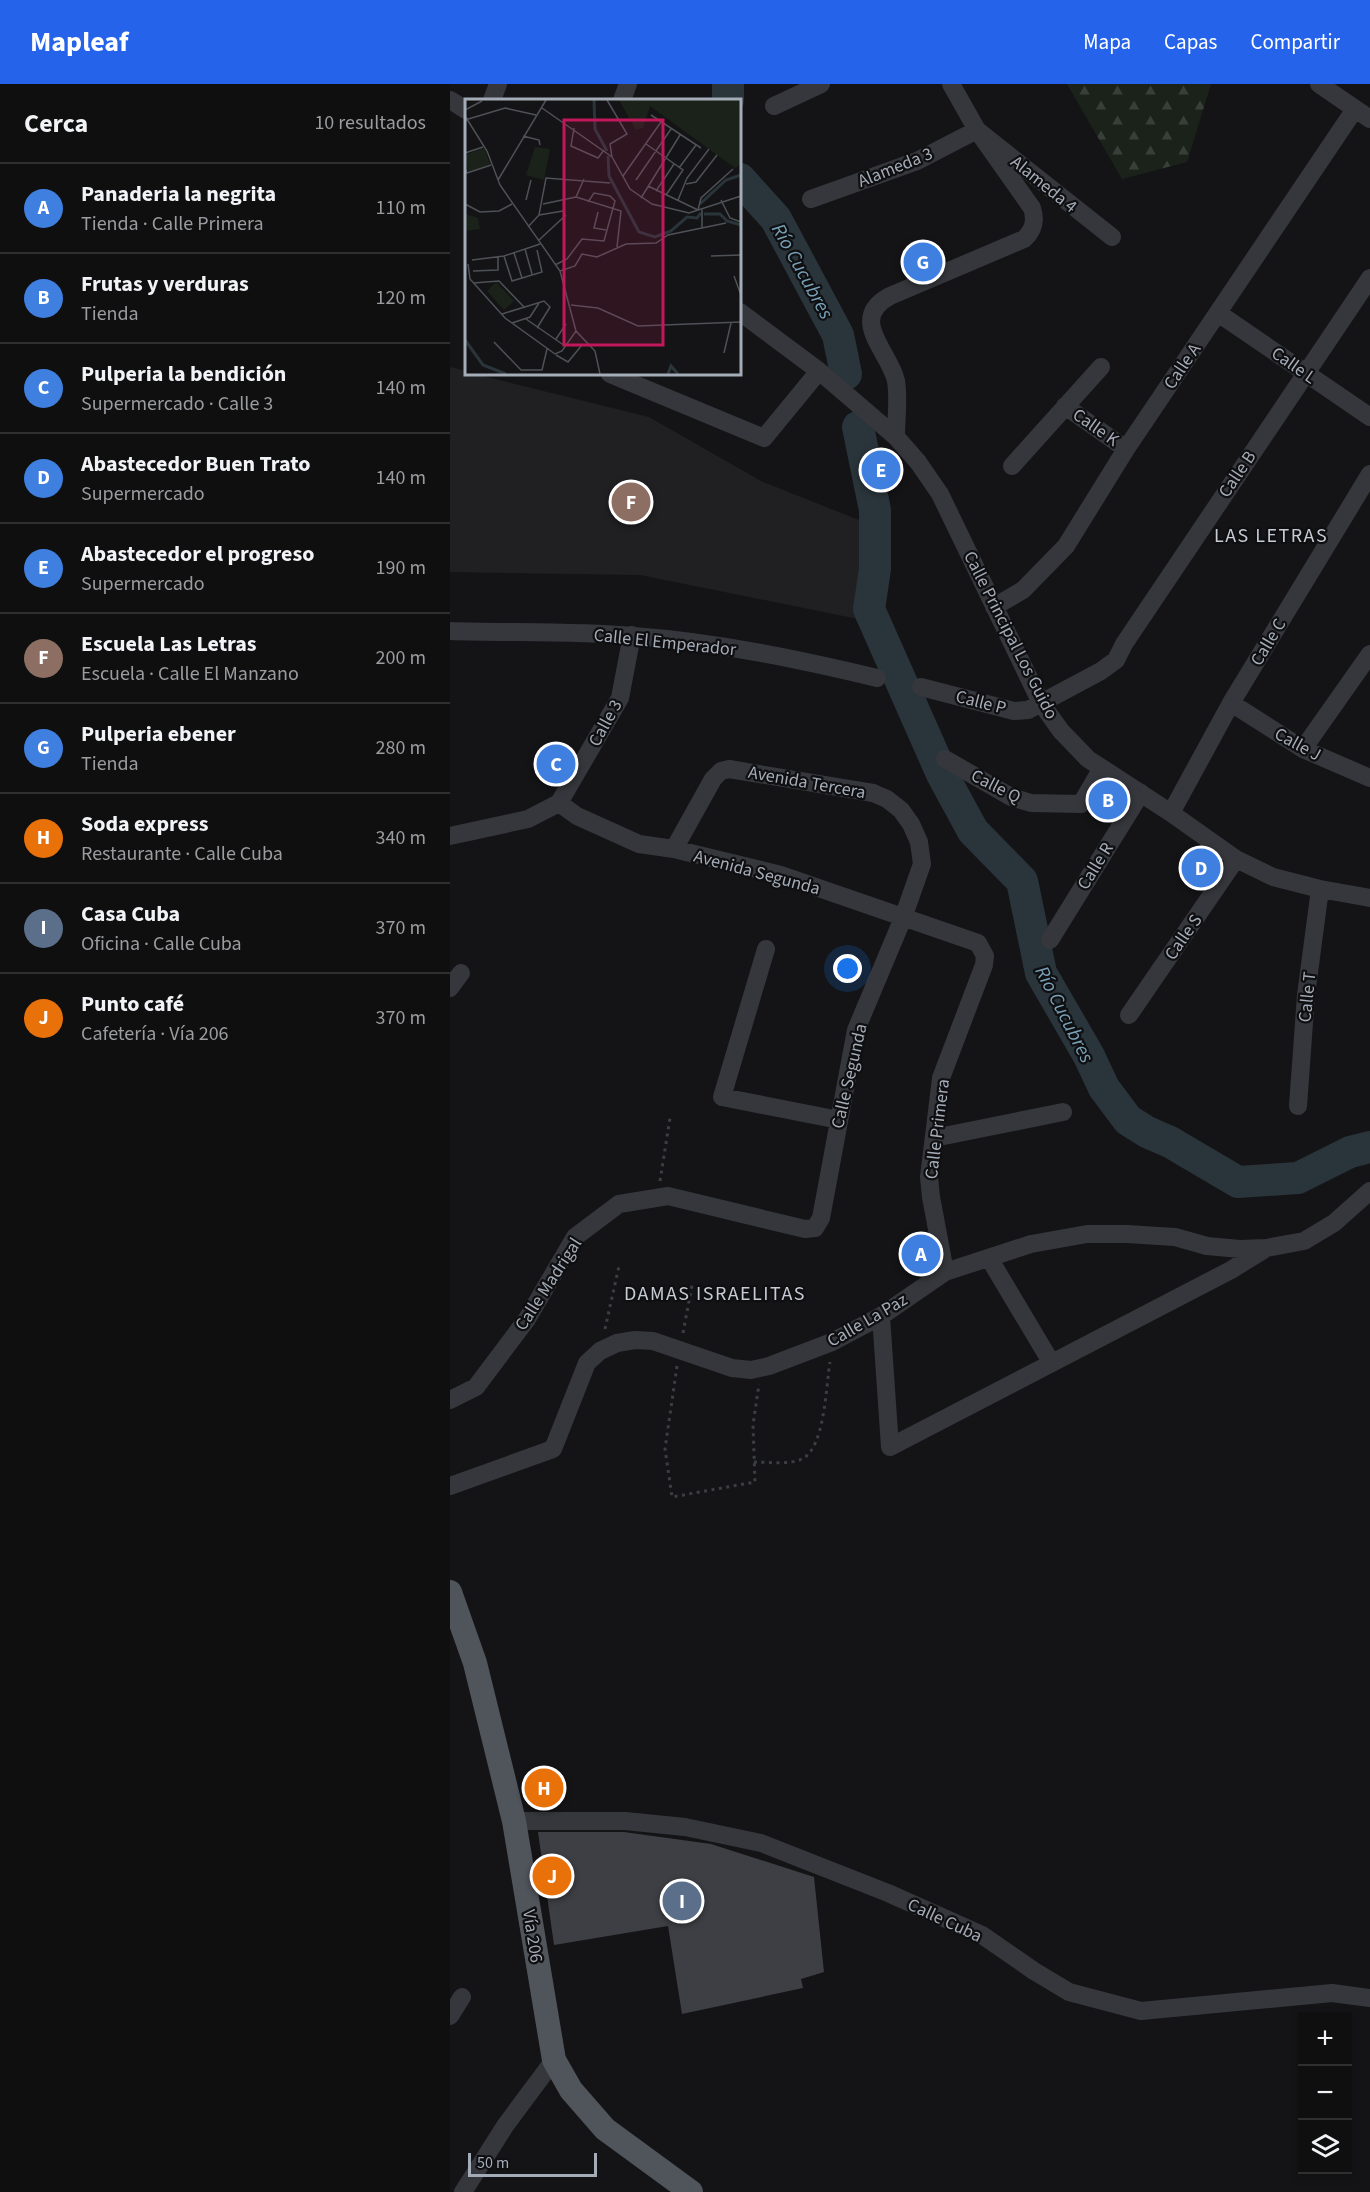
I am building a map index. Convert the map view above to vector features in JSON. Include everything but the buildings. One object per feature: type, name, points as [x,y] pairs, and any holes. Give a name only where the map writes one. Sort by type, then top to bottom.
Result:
[{"type":"main road","name":"Vía 206","points":[[450,1592],[476,1663],[514,1821],[554,2060],[571,2090],[605,2130],[691,2192]]},
{"type":"street","points":[[492,99],[498,84]]},
{"type":"street","points":[[622,99],[628,84]]},
{"type":"street","points":[[774,106],[821,84]]},
{"type":"street","points":[[896,437],[896,380],[873,333],[871,315],[875,307],[890,296],[1024,239],[1033,228],[1032,208],[977,130],[951,84]]},
{"type":"street","points":[[1319,84],[1362,114]]},
{"type":"street","points":[[450,100],[465,109]]},
{"type":"street","name":"Calle A","points":[[994,607],[1023,590],[1066,546],[1126,449],[1218,313],[1362,114]]},
{"type":"street","name":"Alameda 3","points":[[811,199],[917,161],[977,130]]},
{"type":"street","name":"Alameda 4","points":[[977,130],[1112,237]]},
{"type":"street","name":"Calle B","points":[[1041,703],[1101,671],[1116,660],[1124,644],[1370,278]]},
{"type":"street","name":"Calle Principal Los Guido","points":[[741,313],[819,371],[896,437],[918,462],[940,494],[1041,703],[1061,731],[1088,759],[1236,859],[1273,877],[1370,898]]},
{"type":"street","name":"Calle L","points":[[1218,313],[1370,417]]},
{"type":"street","points":[[1012,466],[1101,367]]},
{"type":"street","points":[[612,375],[764,438],[819,371]]},
{"type":"street","name":"Calle K","points":[[1065,406],[1126,449]]},
{"type":"street","name":"Calle C","points":[[1170,813],[1231,703],[1370,474]]},
{"type":"street","name":"Calle El Emperador","points":[[450,631],[632,636],[710,644],[789,657],[877,678]]},
{"type":"street","name":"Calle 3","points":[[559,803],[620,698],[632,636]]},
{"type":"street","points":[[1303,749],[1370,654]]},
{"type":"street","name":"Calle P","points":[[921,687],[1014,711],[1028,710],[1041,703]]},
{"type":"street","name":"Calle J","points":[[1231,703],[1303,749],[1370,778]]},
{"type":"street","name":"Calle Q","points":[[945,759],[1011,797],[1031,803],[1081,804],[1102,768]]},
{"type":"street","name":"Avenida Tercera","points":[[674,849],[712,779],[721,771],[729,769],[873,793],[887,799],[901,810],[911,824],[919,842],[922,864],[903,918]]},
{"type":"street","name":"Calle R","points":[[1050,940],[1141,793]]},
{"type":"street","points":[[450,836],[528,819],[559,803]]},
{"type":"street","name":"Avenida Segunda","points":[[559,803],[577,816],[639,844],[674,849],[780,875],[978,942],[985,956]]},
{"type":"street","name":"Calle S","points":[[1129,1015],[1236,859]]},
{"type":"street","name":"Calle T","points":[[1298,1106],[1306,995],[1320,889]]},
{"type":"street","name":"Calle Segunda","points":[[805,1229],[815,1228],[821,1218],[856,1030],[903,918]]},
{"type":"street","points":[[766,949],[722,1097],[838,1120]]},
{"type":"street","name":"Calle Primera","points":[[945,1272],[931,1197],[930,1177],[941,1078],[984,965],[985,956]]},
{"type":"street","points":[[450,988],[461,973]]},
{"type":"street","points":[[934,1138],[1064,1112]]},
{"type":"street","name":"Calle La Paz","points":[[600,1351],[616,1343],[635,1340],[653,1341],[732,1368],[751,1370],[762,1368],[832,1342],[881,1316],[945,1272],[1031,1244],[1087,1234],[1127,1234],[1175,1237],[1207,1246],[1266,1248],[1304,1241],[1334,1223],[1370,1191]]},
{"type":"street","name":"Calle Madrigal","points":[[450,1400],[476,1388],[527,1319],[575,1237],[619,1204],[668,1196],[805,1229]]},
{"type":"street","points":[[881,1316],[890,1447],[1221,1275],[1266,1248]]},
{"type":"street","points":[[989,1258],[1051,1362]]},
{"type":"street","points":[[450,1486],[553,1449],[586,1363],[600,1351]]},
{"type":"street","name":"Calle Cuba","points":[[514,1821],[625,1821],[685,1827],[761,1843],[888,1893],[982,1935],[1069,1992],[1141,2011],[1332,1993],[1370,1998]]},
{"type":"street","points":[[450,2016],[462,1997]]},
{"type":"street","points":[[463,2192],[506,2126],[554,2060]]},
{"type":"path","points":[[658,1197],[670,1118]]},
{"type":"path","points":[[600,1351],[619,1266]]},
{"type":"path","points":[[692,1285],[665,1449],[672,1497],[755,1482],[753,1425],[762,1368]]},
{"type":"path","points":[[754,1462],[800,1460],[810,1453],[820,1431],[832,1342]]},
{"type":"shaded area","points":[[450,367],[465,371],[465,375],[479,375],[649,417],[761,481],[864,522],[858,619],[640,575],[450,572]]},
{"type":"green space","points":[[1067,84],[1211,84],[1187,162],[1122,179]]},
{"type":"waterway","name":"Río Cucubres","points":[[728,84],[728,99]]},
{"type":"waterway","name":"Río Cucubres","points":[[741,180],[776,219],[838,335],[846,374]]},
{"type":"waterway","name":"Río Cucubres","points":[[858,427],[875,510],[875,569],[869,609],[942,774],[973,831],[1022,881],[1041,973],[1089,1056],[1104,1088],[1128,1120],[1238,1182],[1298,1178],[1350,1152],[1370,1147]]},
{"type":"place","name":"Pulperia ebener","points":[[923,262]]},
{"type":"place","name":"Abastecedor el progreso","points":[[881,470]]},
{"type":"place","name":"Escuela Las Letras","points":[[631,502]]},
{"type":"place","name":"Pulperia la bendición","points":[[556,764]]},
{"type":"place","name":"Frutas y verduras","points":[[1108,800]]},
{"type":"place","name":"Abastecedor Buen Trato","points":[[1201,868]]},
{"type":"place","name":"Panaderia la negrita","points":[[921,1254]]},
{"type":"place","name":"Soda express","points":[[544,1788]]},
{"type":"place","name":"Punto café","points":[[552,1876]]},
{"type":"place","name":"Casa Cuba","points":[[682,1901]]},
{"type":"district","name":"LAS LETRAS","points":[[1271,535]]},
{"type":"district","name":"DAMAS ISRAELITAS","points":[[715,1293]]}]
